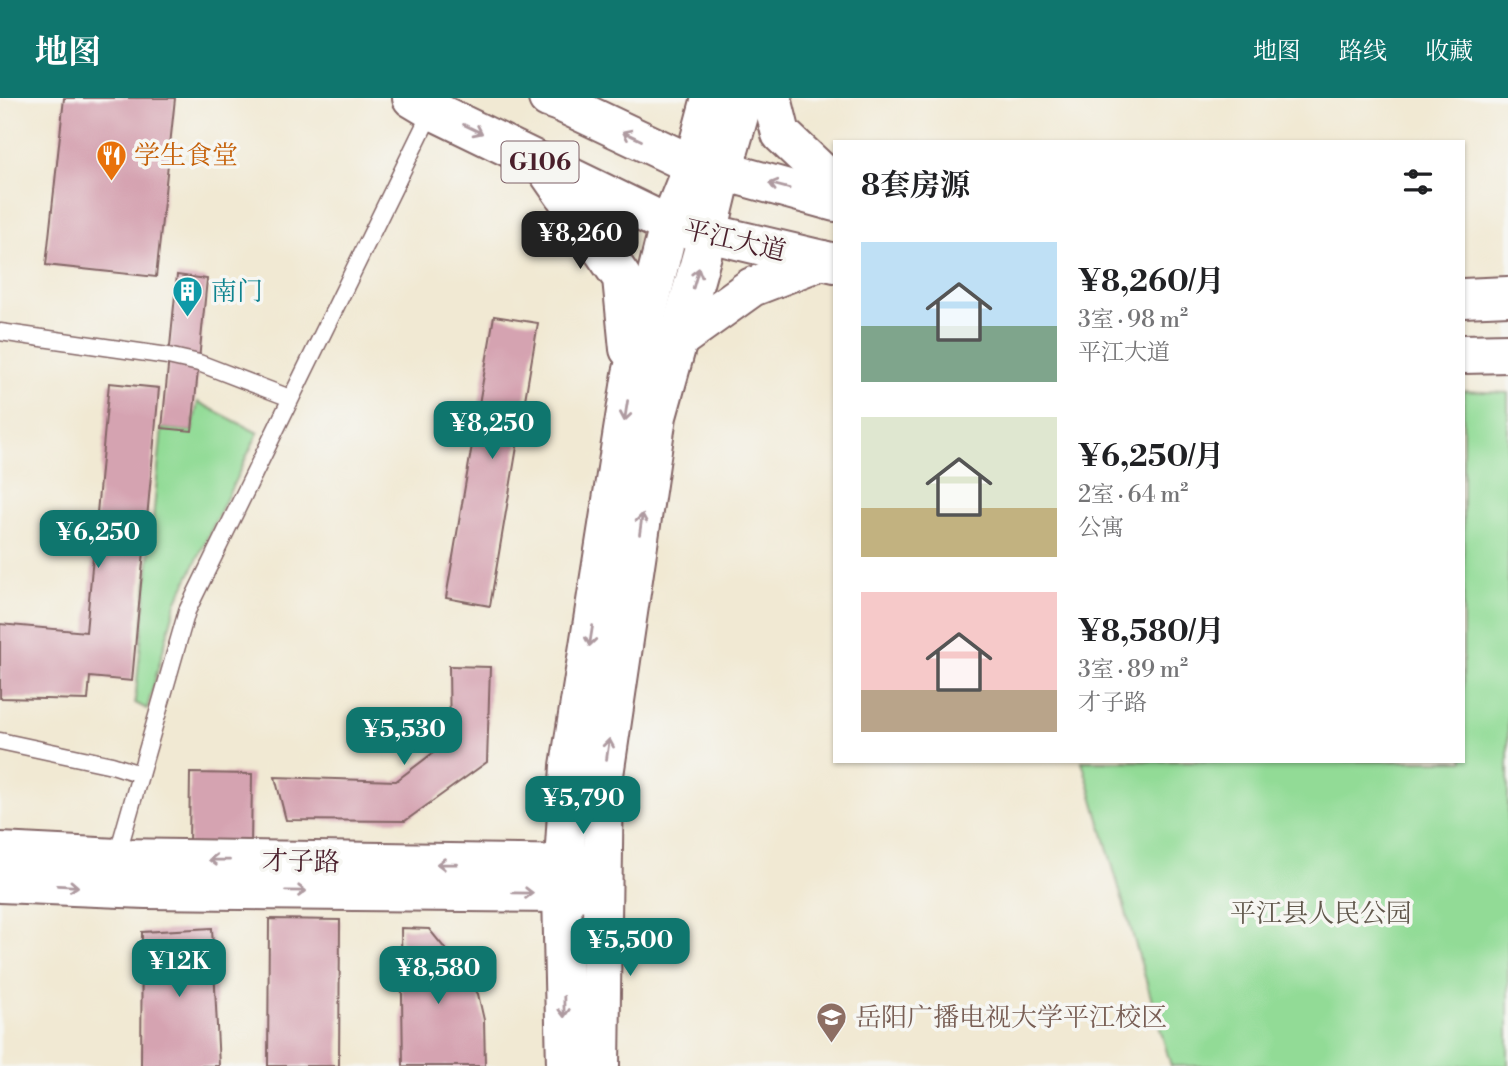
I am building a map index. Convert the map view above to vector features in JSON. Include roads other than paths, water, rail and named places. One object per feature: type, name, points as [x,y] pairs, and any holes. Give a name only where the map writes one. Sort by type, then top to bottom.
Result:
[{"type":"main road","points":[[600,1066],[604,775],[657,416],[708,233],[711,98]]},
{"type":"main road","points":[[566,1066],[563,880],[570,766],[632,374],[669,225],[708,168],[744,98]]},
{"type":"main road","points":[[772,98],[781,134],[833,182]]},
{"type":"main road","name":"G106","points":[[561,100],[708,168],[833,201]]},
{"type":"main road","name":"平江大道","points":[[422,104],[669,225],[828,261]]},
{"type":"main road","points":[[542,163],[621,278],[632,374]]},
{"type":"main road","points":[[678,340],[752,287],[828,261]]},
{"type":"main road","points":[[1465,298],[1508,296]]},
{"type":"main road","points":[[1465,354],[1508,353]]},
{"type":"main road","name":"才子路","points":[[0,852],[113,873]]},
{"type":"main road","name":"才子路","points":[[0,883],[113,873],[563,880],[602,878]]},
{"type":"lane","points":[[113,873],[187,611],[290,398],[422,104]]},
{"type":"lane","points":[[0,332],[200,363],[290,398]]},
{"type":"lane","points":[[0,741],[112,765],[140,774]]},
{"type":"place","name":"学生食堂","points":[[111,182]]},
{"type":"place","name":"南门","points":[[188,318]]},
{"type":"place","name":"岳阳广播电视大学平江校区","points":[[832,1044]]},
{"type":"park label","name":"平江县人民公园","points":[[1321,913]]}]
